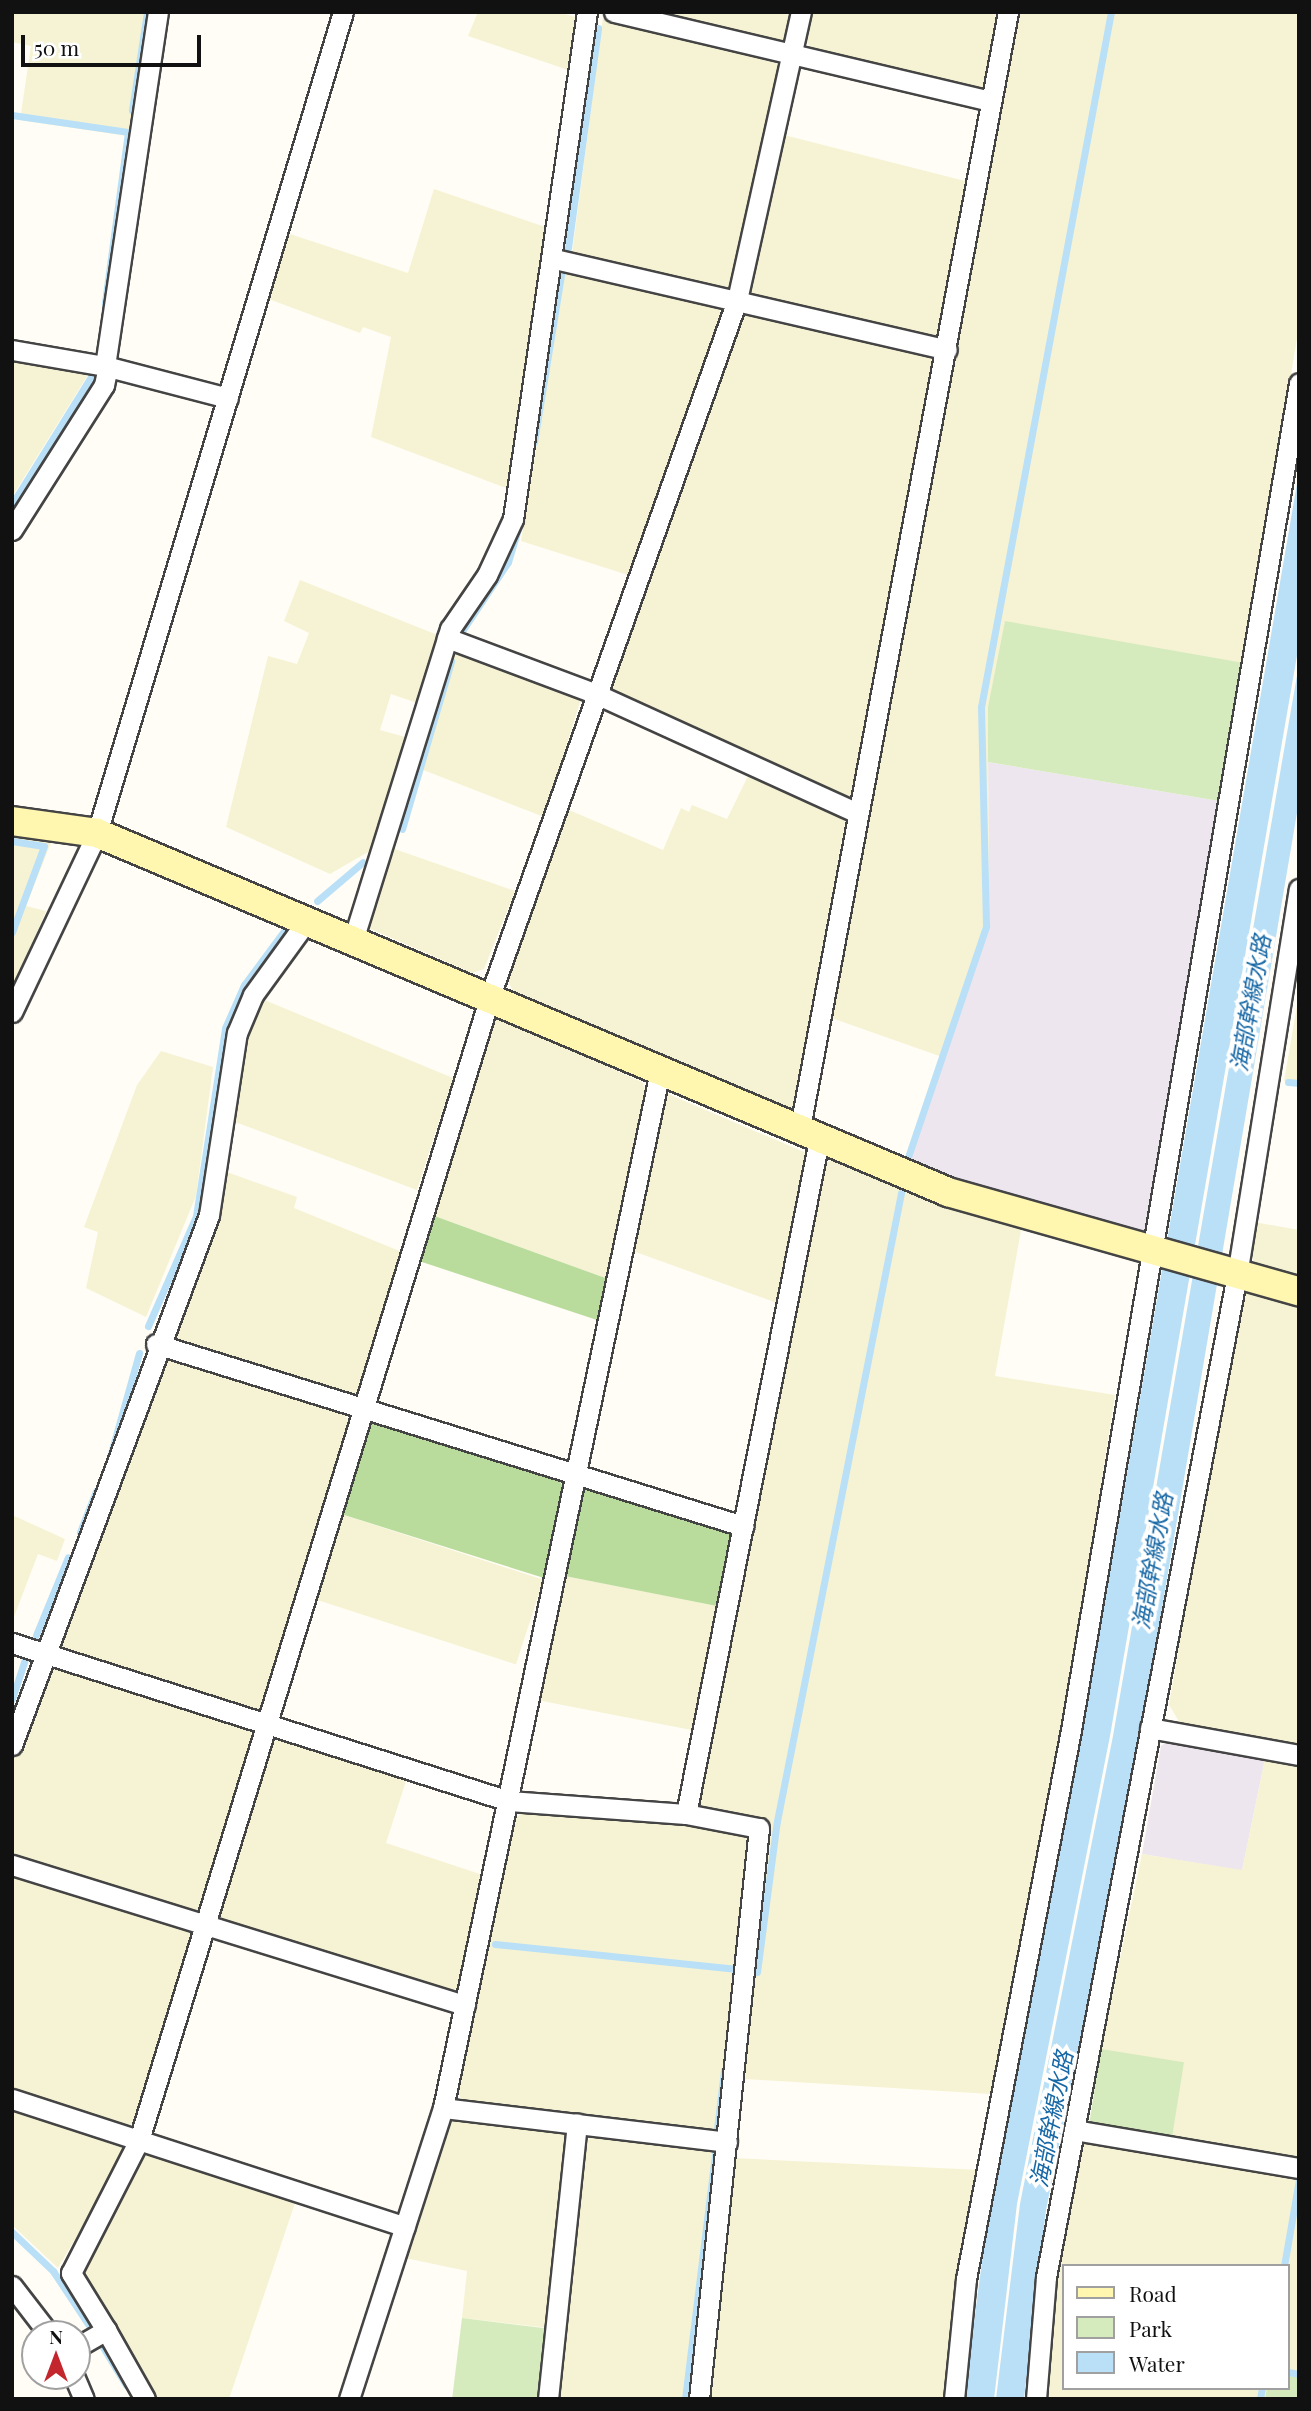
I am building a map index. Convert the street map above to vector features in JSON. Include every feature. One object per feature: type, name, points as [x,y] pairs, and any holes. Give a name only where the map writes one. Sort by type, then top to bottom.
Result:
[{"type":"street","points":[[12,530],[104,385],[158,12]]},
{"type":"street","points":[[12,1012],[97,833],[342,12]]},
{"type":"street","points":[[354,937],[447,638],[513,519],[554,259],[587,12]]},
{"type":"street","points":[[614,12],[991,101]]},
{"type":"street","points":[[145,2399],[71,2273],[139,2140],[361,1409],[490,996],[594,693],[737,300],[801,12]]},
{"type":"street","points":[[686,1814],[743,1526],[809,1137],[855,812],[947,350],[1008,12]]},
{"type":"street","points":[[554,259],[947,350]]},
{"type":"street","points":[[12,350],[106,366],[228,398]]},
{"type":"street","points":[[954,2399],[969,2266],[1071,1730],[1299,383]]},
{"type":"street","points":[[447,638],[594,693],[855,812]]},
{"type":"street","points":[[12,821],[97,833],[309,918],[809,1137],[948,1192],[1151,1253],[1299,1291]]},
{"type":"street","points":[[1036,2399],[1046,2277],[1235,1274],[1299,889]]},
{"type":"street","points":[[12,1745],[123,1456],[156,1343],[209,1215],[237,1032],[253,995],[309,918]]},
{"type":"street","points":[[349,2399],[443,2108],[660,1072]]},
{"type":"street","points":[[156,1343],[743,1526]]},
{"type":"street","points":[[12,1643],[265,1726],[509,1801],[686,1814],[747,1822],[759,1828],[761,1842],[699,2399]]},
{"type":"street","points":[[1150,1728],[1299,1755]]},
{"type":"street","points":[[12,1865],[465,2005]]},
{"type":"street","points":[[12,2099],[405,2227]]},
{"type":"street","points":[[443,2108],[727,2142]]},
{"type":"street","points":[[548,2399],[577,2124]]},
{"type":"street","points":[[1074,2130],[1299,2168]]},
{"type":"street","points":[[12,2286],[38,2320]]},
{"type":"street","points":[[91,2339],[106,2330]]},
{"type":"shaded area","points":[[12,12],[154,12],[134,137],[20,120],[31,46],[12,42]]},
{"type":"shaded area","points":[[478,12],[559,12],[581,19],[574,72],[468,36]]},
{"type":"shaded area","points":[[643,12],[792,12],[783,42]]},
{"type":"shaded area","points":[[813,12],[1003,12],[990,87],[980,93],[816,55],[807,42]]},
{"type":"shaded area","points":[[1019,12],[1299,12],[1299,326],[1244,663],[988,707],[989,927],[945,1058],[826,1016]]},
{"type":"shaded area","points":[[603,17],[772,57],[780,69],[734,286],[723,292],[572,254]]},
{"type":"shaded area","points":[[784,135],[969,182],[943,335],[932,341],[755,300],[748,290]]},
{"type":"shaded area","points":[[434,189],[551,229],[511,490],[371,437],[391,337],[363,327],[360,333],[266,298],[287,233],[408,273]]},
{"type":"shaded area","points":[[566,268],[716,304],[723,317],[628,575],[521,541]]},
{"type":"shaded area","points":[[751,313],[929,356],[937,368],[854,795],[842,801],[606,690],[740,318]]},
{"type":"shaded area","points":[[12,359],[91,370],[12,497]]},
{"type":"shaded area","points":[[300,580],[440,636],[420,704],[391,694],[380,730],[409,738],[375,848],[330,874],[226,827],[268,656],[297,664],[309,633],[284,621]]},
{"type":"shaded area","points":[[453,649],[575,693],[580,702],[544,817],[413,766]]},
{"type":"shaded area","points":[[988,762],[1219,801],[1149,1229],[1138,1238],[1054,1217],[909,1163],[989,927]]},
{"type":"shaded area","points":[[750,772],[839,813],[845,823],[792,1111],[778,1114],[514,994],[507,978],[569,810],[663,850],[681,808],[689,812],[692,805],[727,819]]},
{"type":"shaded area","points":[[12,834],[52,840],[26,906],[46,911],[12,990]]},
{"type":"shaded area","points":[[386,846],[515,891],[484,969],[472,973],[364,926]]},
{"type":"shaded area","points":[[1299,994],[1299,1084],[1284,1081]]},
{"type":"shaded area","points":[[262,999],[453,1078],[417,1190],[227,1119],[245,1031]]},
{"type":"shaded area","points":[[499,1018],[642,1082],[648,1096],[608,1279],[429,1214],[488,1023]]},
{"type":"shaded area","points":[[161,1051],[213,1067],[196,1196],[146,1317],[86,1288],[98,1232],[84,1227],[137,1085]]},
{"type":"shaded area","points":[[668,1094],[804,1152],[810,1161],[780,1304],[630,1250],[662,1096]]},
{"type":"shaded area","points":[[833,1160],[1022,1225],[995,1376],[1115,1395],[1063,1727],[991,2094],[745,2079],[767,1826],[759,1818],[694,1808],[824,1163]]},
{"type":"shaded area","points":[[224,1171],[297,1197],[294,1208],[402,1252],[360,1393],[351,1400],[167,1339]]},
{"type":"shaded area","points":[[1254,1222],[1299,1230],[1299,1276],[1255,1264],[1248,1246]]},
{"type":"shaded area","points":[[1247,1290],[1299,1301],[1299,1745],[1180,1723],[1169,1705],[1223,1389]]},
{"type":"shaded area","points":[[166,1355],[343,1412],[349,1423],[263,1712],[254,1716],[55,1648],[129,1460],[158,1361]]},
{"type":"shaded area","points":[[338,1513],[543,1580],[516,1664],[310,1598]]},
{"type":"shaded area","points":[[12,1515],[65,1539],[57,1561],[38,1554],[12,1622]]},
{"type":"shaded area","points":[[565,1576],[717,1606],[693,1730],[541,1701]]},
{"type":"shaded area","points":[[54,1666],[250,1731],[254,1740],[204,1911],[192,1915],[12,1858],[12,1764]]},
{"type":"shaded area","points":[[280,1740],[406,1781],[386,1843],[483,1875],[461,1986],[448,1993],[221,1923],[215,1915],[268,1743]]},
{"type":"shaded area","points":[[1170,1740],[1265,1759],[1242,1871],[1142,1854],[1161,1746]]},
{"type":"shaded area","points":[[1265,1759],[1299,1764],[1299,2161],[1171,2139],[1101,2049],[1142,1854],[1242,1870]]},
{"type":"shaded area","points":[[523,1812],[738,1826],[750,1832],[723,2127],[713,2133],[463,2102],[457,2091],[515,1819]]},
{"type":"shaded area","points":[[12,1872],[188,1926],[195,1936],[134,2123],[121,2129],[12,2092]]},
{"type":"shaded area","points":[[12,2105],[121,2140],[128,2149],[58,2268],[12,2225]]},
{"type":"shaded area","points":[[459,2116],[570,2135],[549,2328],[462,2318],[467,2271],[405,2258],[448,2123]]},
{"type":"shaded area","points":[[596,2132],[713,2148],[719,2156],[691,2399],[557,2399],[584,2145]]},
{"type":"shaded area","points":[[1094,2139],[1299,2174],[1299,2376],[1290,2374],[1290,2264],[1062,2264],[1062,2390],[1267,2390],[1265,2399],[1048,2399],[1056,2278],[1080,2143]]},
{"type":"shaded area","points":[[150,2152],[296,2200],[229,2399],[154,2399],[82,2275],[82,2257],[138,2158]]},
{"type":"shaded area","points":[[733,2158],[980,2170],[946,2399],[707,2399]]},
{"type":"green space","points":[[1005,621],[1244,663],[1219,801],[988,762],[988,707]]},
{"type":"green space","points":[[429,1214],[608,1279],[600,1321],[413,1259]]},
{"type":"green space","points":[[374,1420],[557,1476],[563,1487],[544,1578],[338,1513],[364,1422]]},
{"type":"green space","points":[[590,1487],[727,1528],[731,1539],[717,1606],[565,1576],[580,1491]]},
{"type":"green space","points":[[1101,2049],[1184,2062],[1172,2138],[1089,2125]]},
{"type":"green space","points":[[462,2318],[549,2329],[541,2399],[452,2398]]},
{"type":"green space","points":[[1290,2374],[1299,2376],[1299,2399],[1265,2399],[1267,2390],[1290,2390]]},
{"type":"water","points":[[1299,472],[1299,644],[1110,1736],[1017,2204],[994,2399],[964,2399],[990,2201],[1083,1730]]},
{"type":"water","name":"海部幹線水路","points":[[1299,664],[1299,801],[1139,1744],[1046,2210],[1024,2399],[996,2399],[1020,2204],[1113,1736]]},
{"type":"waterway","points":[[132,110],[147,12]]},
{"type":"waterway","points":[[908,1157],[986,926],[981,707],[1111,12]]},
{"type":"waterway","points":[[568,248],[598,28]]},
{"type":"waterway","points":[[12,115],[128,132],[105,303]]},
{"type":"waterway","points":[[534,442],[562,270]]},
{"type":"waterway","points":[[12,504],[94,372]]},
{"type":"waterway","points":[[462,631],[508,562],[521,519]]},
{"type":"waterway","points":[[402,829],[451,661]]},
{"type":"waterway","points":[[12,841],[44,846],[12,932]]},
{"type":"waterway","points":[[317,901],[363,862]]},
{"type":"waterway","points":[[148,1326],[196,1216],[225,1028],[244,985],[284,931]]},
{"type":"waterway","points":[[1288,1082],[1299,1083]]},
{"type":"waterway","points":[[757,1972],[777,1821],[901,1193]]},
{"type":"waterway","points":[[110,1457],[139,1353]]},
{"type":"waterway","points":[[80,1532],[96,1491]]},
{"type":"waterway","points":[[36,1635],[68,1557]]},
{"type":"waterway","points":[[12,1699],[25,1659]]},
{"type":"waterway","points":[[495,1944],[735,1969],[735,1975]]},
{"type":"waterway","points":[[717,2129],[724,2070]]},
{"type":"waterway","points":[[685,2399],[715,2154]]},
{"type":"waterway","points":[[1284,2264],[1299,2179]]},
{"type":"waterway","points":[[12,2232],[53,2271],[85,2320]]},
{"type":"waterway","points":[[101,2344],[126,2385]]},
{"type":"waterway","points":[[1290,2372],[1299,2374]]},
{"type":"waterway","points":[[1260,2399],[1262,2390]]}]
